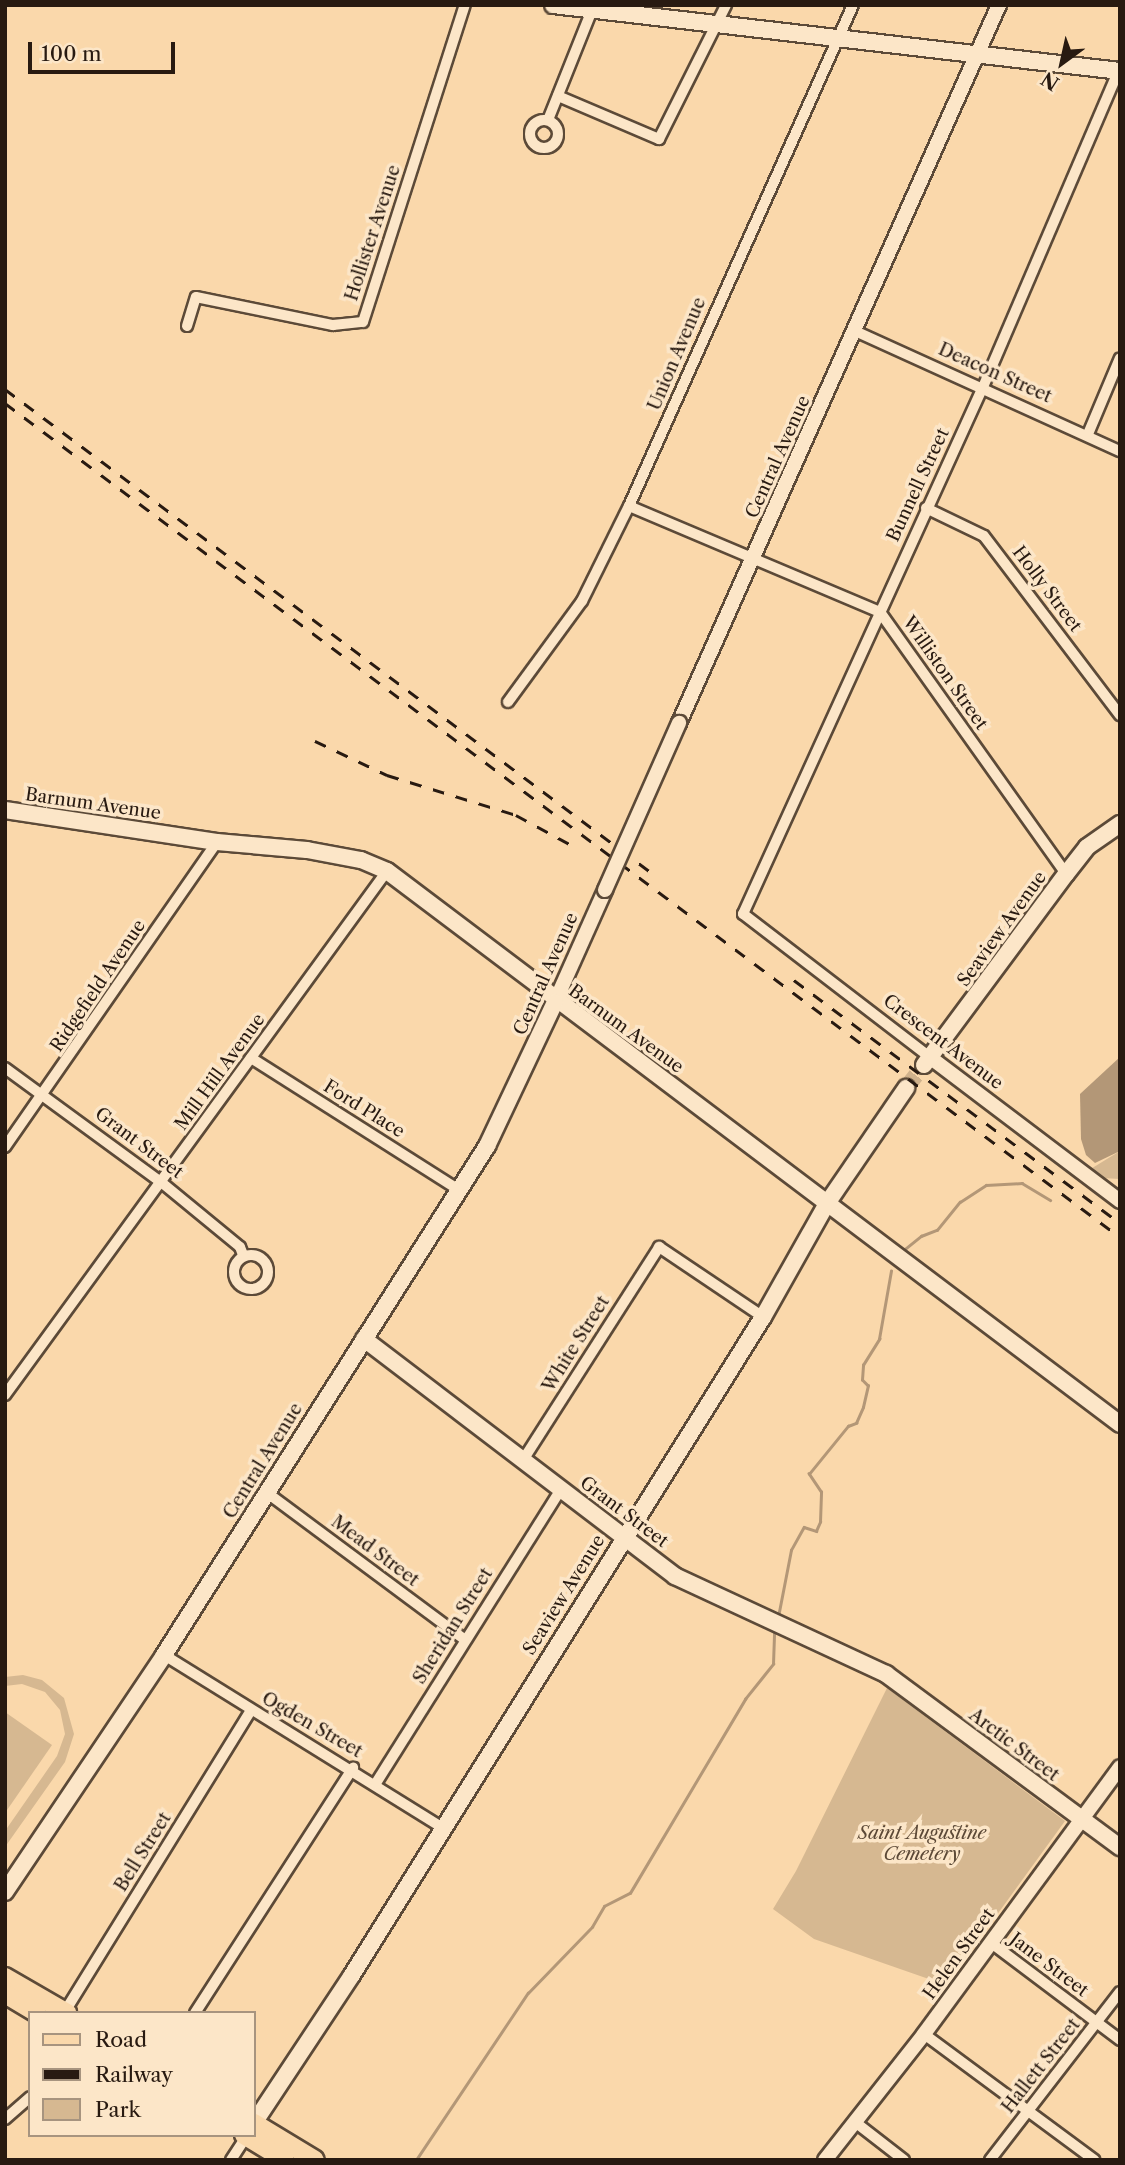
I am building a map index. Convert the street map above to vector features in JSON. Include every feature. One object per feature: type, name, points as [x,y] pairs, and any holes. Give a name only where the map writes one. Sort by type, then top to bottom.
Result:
[{"type":"main road","points":[[552,5],[593,7],[717,24],[1119,70]]},
{"type":"main road","name":"Barnum Avenue","points":[[5,810],[217,842],[347,857],[387,871],[555,1002],[1120,1424]]},
{"type":"main road","name":"Seaview Avenue","points":[[927,1062],[1087,847],[1120,824]]},
{"type":"main road","name":"Central Avenue","points":[[5,1892],[164,1655],[487,1146],[555,1002]]},
{"type":"main road","name":"Seaview Avenue","points":[[256,2120],[352,1975],[441,1827],[763,1317],[826,1205],[906,1088]]},
{"type":"main road","name":"Grant Street","points":[[363,1339],[675,1576],[786,1630],[886,1674]]},
{"type":"main road","name":"Arctic Street","points":[[886,1674],[1120,1847]]},
{"type":"main road","points":[[5,1977],[63,2011]]},
{"type":"main road","points":[[5,1994],[34,2011]]},
{"type":"main road","points":[[256,2134],[315,2160]]},
{"type":"main road","points":[[256,2137],[285,2160]]},
{"type":"street","name":"Hollister Avenue","points":[[187,326],[196,297],[333,325],[363,322],[465,5]]},
{"type":"street","points":[[558,96],[659,139],[726,5]]},
{"type":"street","name":"Union Avenue","points":[[508,702],[582,601],[629,506],[853,5]]},
{"type":"street","name":"Central Avenue","points":[[555,1002],[999,5]]},
{"type":"street","points":[[548,120],[593,7]]},
{"type":"street","name":"Bunnell Street","points":[[743,914],[983,387],[1119,70]]},
{"type":"street","name":"Deacon Street","points":[[855,331],[1088,433],[1120,450]]},
{"type":"street","points":[[1088,433],[1120,358]]},
{"type":"street","name":"Williston Street","points":[[629,506],[880,612],[1066,874]]},
{"type":"street","name":"Holly Street","points":[[926,508],[984,536],[1120,715]]},
{"type":"street","name":"Ridgefield Avenue","points":[[5,1147],[44,1096],[217,842]]},
{"type":"street","name":"Mill Hill Avenue","points":[[5,1395],[387,871]]},
{"type":"street","name":"Crescent Avenue","points":[[743,914],[927,1062],[1120,1201]]},
{"type":"street","name":"Ford Place","points":[[251,1058],[459,1190]]},
{"type":"street","name":"Grant Street","points":[[5,1068],[161,1182],[240,1247],[243,1255]]},
{"type":"street","points":[[1100,1186],[1120,1189]]},
{"type":"street","name":"White Street","points":[[523,1460],[659,1247],[763,1317]]},
{"type":"street","name":"Sheridan Street","points":[[376,1783],[464,1639],[561,1489]]},
{"type":"street","name":"Mead Street","points":[[266,1492],[464,1639]]},
{"type":"street","name":"Ogden Street","points":[[164,1655],[251,1710],[353,1768],[441,1827]]},
{"type":"street","name":"Bell Street","points":[[66,2011],[251,1710]]},
{"type":"street","name":"Helen Street","points":[[825,2160],[924,2034],[1120,1767]]},
{"type":"street","points":[[196,2011],[353,1768]]},
{"type":"street","name":"Jane Street","points":[[990,1942],[1120,2040]]},
{"type":"street","name":"Hallett Street","points":[[989,2160],[1120,1993]]},
{"type":"street","points":[[924,2034],[1094,2160]]},
{"type":"street","points":[[5,2119],[28,2099]]},
{"type":"street","points":[[855,2122],[904,2160]]},
{"type":"street","points":[[232,2160],[245,2137]]},
{"type":"green space","points":[[1120,1151],[1120,1179],[1101,1178],[1089,1170]]},
{"type":"green space","points":[[23,1675],[42,1680],[64,1698],[74,1734],[65,1762],[5,1847],[5,1831],[57,1756],[65,1734],[60,1710],[45,1692],[22,1684],[5,1686],[5,1677]]},
{"type":"green space","name":"Saint Augustine Cemetery","points":[[887,1688],[1065,1821],[946,1985],[814,1939],[773,1909],[796,1871]]},
{"type":"green space","points":[[5,1712],[52,1745],[5,1813]]},
{"type":"shaded area","points":[[1120,1057],[1120,1151],[1095,1163],[1086,1155],[1081,1139],[1080,1094]]},
{"type":"waterway","points":[[905,1249],[921,1236],[937,1230],[960,1202],[986,1185],[1022,1183],[1050,1200]]},
{"type":"waterway","points":[[778,1617],[791,1550],[804,1527],[816,1531],[820,1522],[821,1492],[809,1474],[848,1426],[856,1423],[863,1407],[868,1386],[862,1380],[863,1365],[879,1339],[891,1271]]},
{"type":"waterway","points":[[416,2160],[528,1993],[592,1927],[604,1906],[630,1893],[745,1699],[773,1664],[774,1630]]},
{"type":"tunnel","points":[[906,1088],[924,1065]]},
{"type":"railway","points":[[5,389],[652,873]]},
{"type":"railway","points":[[5,403],[1120,1237]]},
{"type":"railway","points":[[315,741],[387,775],[516,815],[575,847]]},
{"type":"railway","points":[[794,980],[1120,1223]]}]
